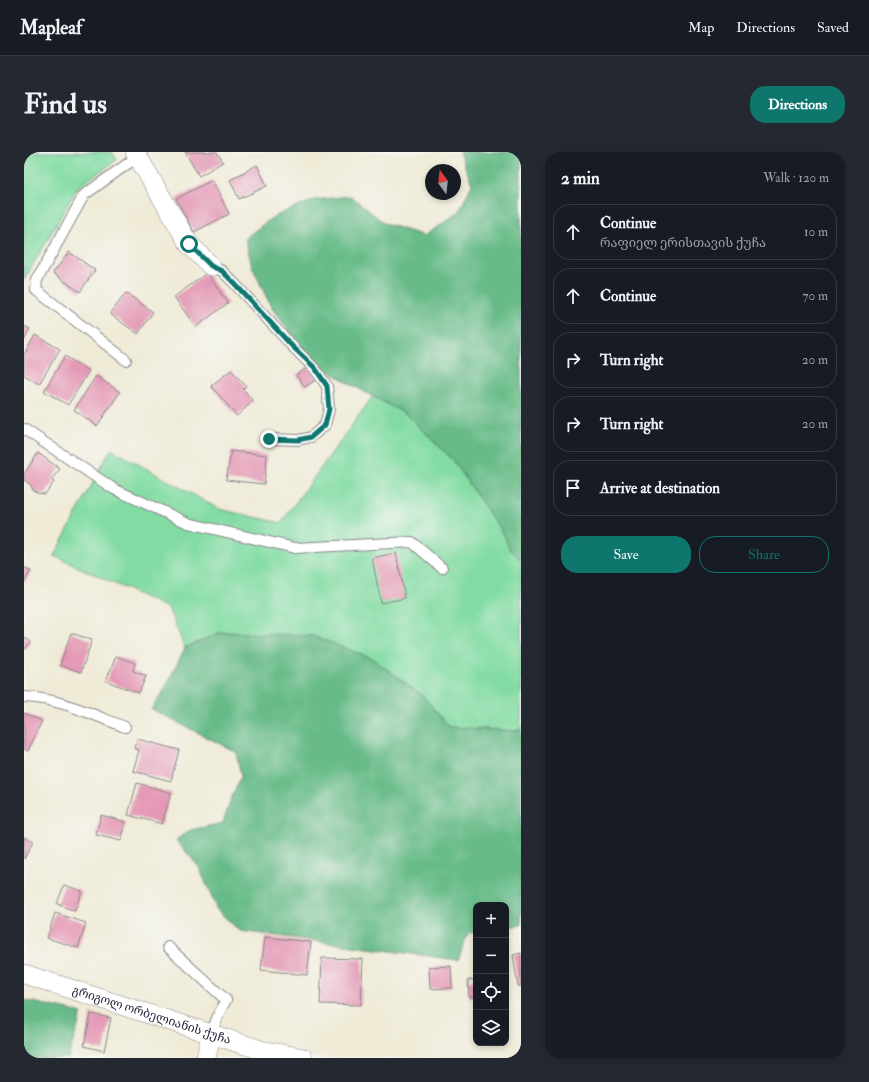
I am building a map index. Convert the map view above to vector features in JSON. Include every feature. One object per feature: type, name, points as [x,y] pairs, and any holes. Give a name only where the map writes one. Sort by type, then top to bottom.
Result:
[{"type":"street","points":[[136,154],[189,244],[211,266]]},
{"type":"street","name":"გრიგოლ ორბელიანის ქუჩა","points":[[24,974],[261,1050],[303,1058]]},
{"type":"street","points":[[206,1058],[211,1034]]},
{"type":"lane","points":[[126,360],[36,290],[37,280],[84,195],[136,154]]},
{"type":"lane","points":[[211,266],[222,271],[292,346],[315,368],[327,386],[329,409],[325,425],[311,437],[298,440],[269,439]]},
{"type":"lane","points":[[24,429],[114,489],[188,523],[295,548],[412,542],[442,568]]},
{"type":"lane","points":[[24,697],[51,701],[125,727]]},
{"type":"lane","points":[[168,947],[226,1000],[218,1013],[211,1034]]},
{"type":"green space","points":[[24,152],[112,152],[117,160],[78,187],[24,280]]},
{"type":"green space","points":[[459,152],[521,152],[521,560],[510,549],[504,535],[454,461],[406,414],[352,385],[311,360],[271,307],[252,266],[245,238],[273,217],[314,200],[351,196],[384,223],[424,236],[459,212],[472,184]]},
{"type":"green space","points":[[373,396],[406,414],[454,461],[504,535],[510,549],[521,560],[521,729],[514,731],[449,727],[423,696],[373,659],[313,636],[222,632],[185,648],[168,608],[54,556],[111,449],[219,509],[281,523]]},
{"type":"green space","points":[[222,632],[313,636],[373,659],[423,696],[449,727],[514,731],[521,729],[521,925],[509,927],[509,902],[473,902],[473,932],[468,933],[458,960],[240,931],[217,910],[199,867],[176,840],[191,830],[223,823],[241,776],[236,752],[151,709],[164,690],[185,648]]},
{"type":"green space","points":[[24,1000],[82,1013],[68,1058],[24,1058]]},
{"type":"building","points":[[185,152],[217,152],[223,162],[199,176]]},
{"type":"building","points":[[257,165],[267,186],[239,199],[230,180]]},
{"type":"building","points":[[212,180],[229,214],[194,232],[176,199]]},
{"type":"building","points":[[69,252],[95,270],[80,292],[53,273]]},
{"type":"building","points":[[207,273],[228,303],[196,327],[174,297]]},
{"type":"building","points":[[126,293],[153,312],[138,334],[110,314]]},
{"type":"building","points":[[24,326],[30,329],[24,341]]},
{"type":"building","points":[[35,335],[60,349],[39,384],[24,375],[24,355]]},
{"type":"building","points":[[65,356],[89,371],[68,405],[44,391]]},
{"type":"building","points":[[308,367],[317,379],[305,387],[296,375]]},
{"type":"building","points":[[231,370],[246,386],[243,389],[253,401],[237,416],[211,386]]},
{"type":"building","points":[[96,376],[120,392],[97,426],[74,410]]},
{"type":"building","points":[[231,451],[267,455],[264,484],[226,480]]},
{"type":"building","points":[[38,453],[60,469],[51,480],[54,482],[45,494],[38,493],[33,490],[31,485],[24,480],[24,474]]},
{"type":"building","points":[[396,553],[405,598],[381,603],[372,558]]},
{"type":"building","points":[[24,567],[31,571],[24,582]]},
{"type":"building","points":[[71,633],[92,640],[81,672],[60,665]]},
{"type":"building","points":[[24,637],[31,642],[24,650]]},
{"type":"building","points":[[116,656],[135,663],[133,671],[146,676],[139,693],[106,681]]},
{"type":"building","points":[[24,713],[42,721],[28,751],[24,749]]},
{"type":"building","points":[[137,739],[179,750],[171,781],[133,771],[139,750],[134,748]]},
{"type":"building","points":[[137,783],[171,793],[162,824],[128,815]]},
{"type":"building","points":[[101,815],[126,822],[121,841],[96,835]]},
{"type":"building","points":[[24,837],[33,842],[24,859]]},
{"type":"building","points":[[64,885],[82,891],[75,911],[57,904]]},
{"type":"building","points":[[55,913],[86,923],[78,948],[47,938]]},
{"type":"building","points":[[265,937],[311,942],[307,975],[261,970]]},
{"type":"building","points":[[521,953],[521,986],[518,986],[513,955]]},
{"type":"building","points":[[322,958],[363,959],[361,1005],[320,1004]]},
{"type":"building","points":[[451,966],[452,988],[430,989],[429,967]]},
{"type":"building","points":[[468,980],[473,980],[473,997],[469,997]]},
{"type":"building","points":[[91,1014],[111,1018],[104,1051],[84,1046]]},
{"type":"route","points":[[189,244],[211,266],[222,271],[256,305],[292,346],[315,368],[327,386],[329,409],[325,425],[311,437],[298,440],[269,439]]}]
